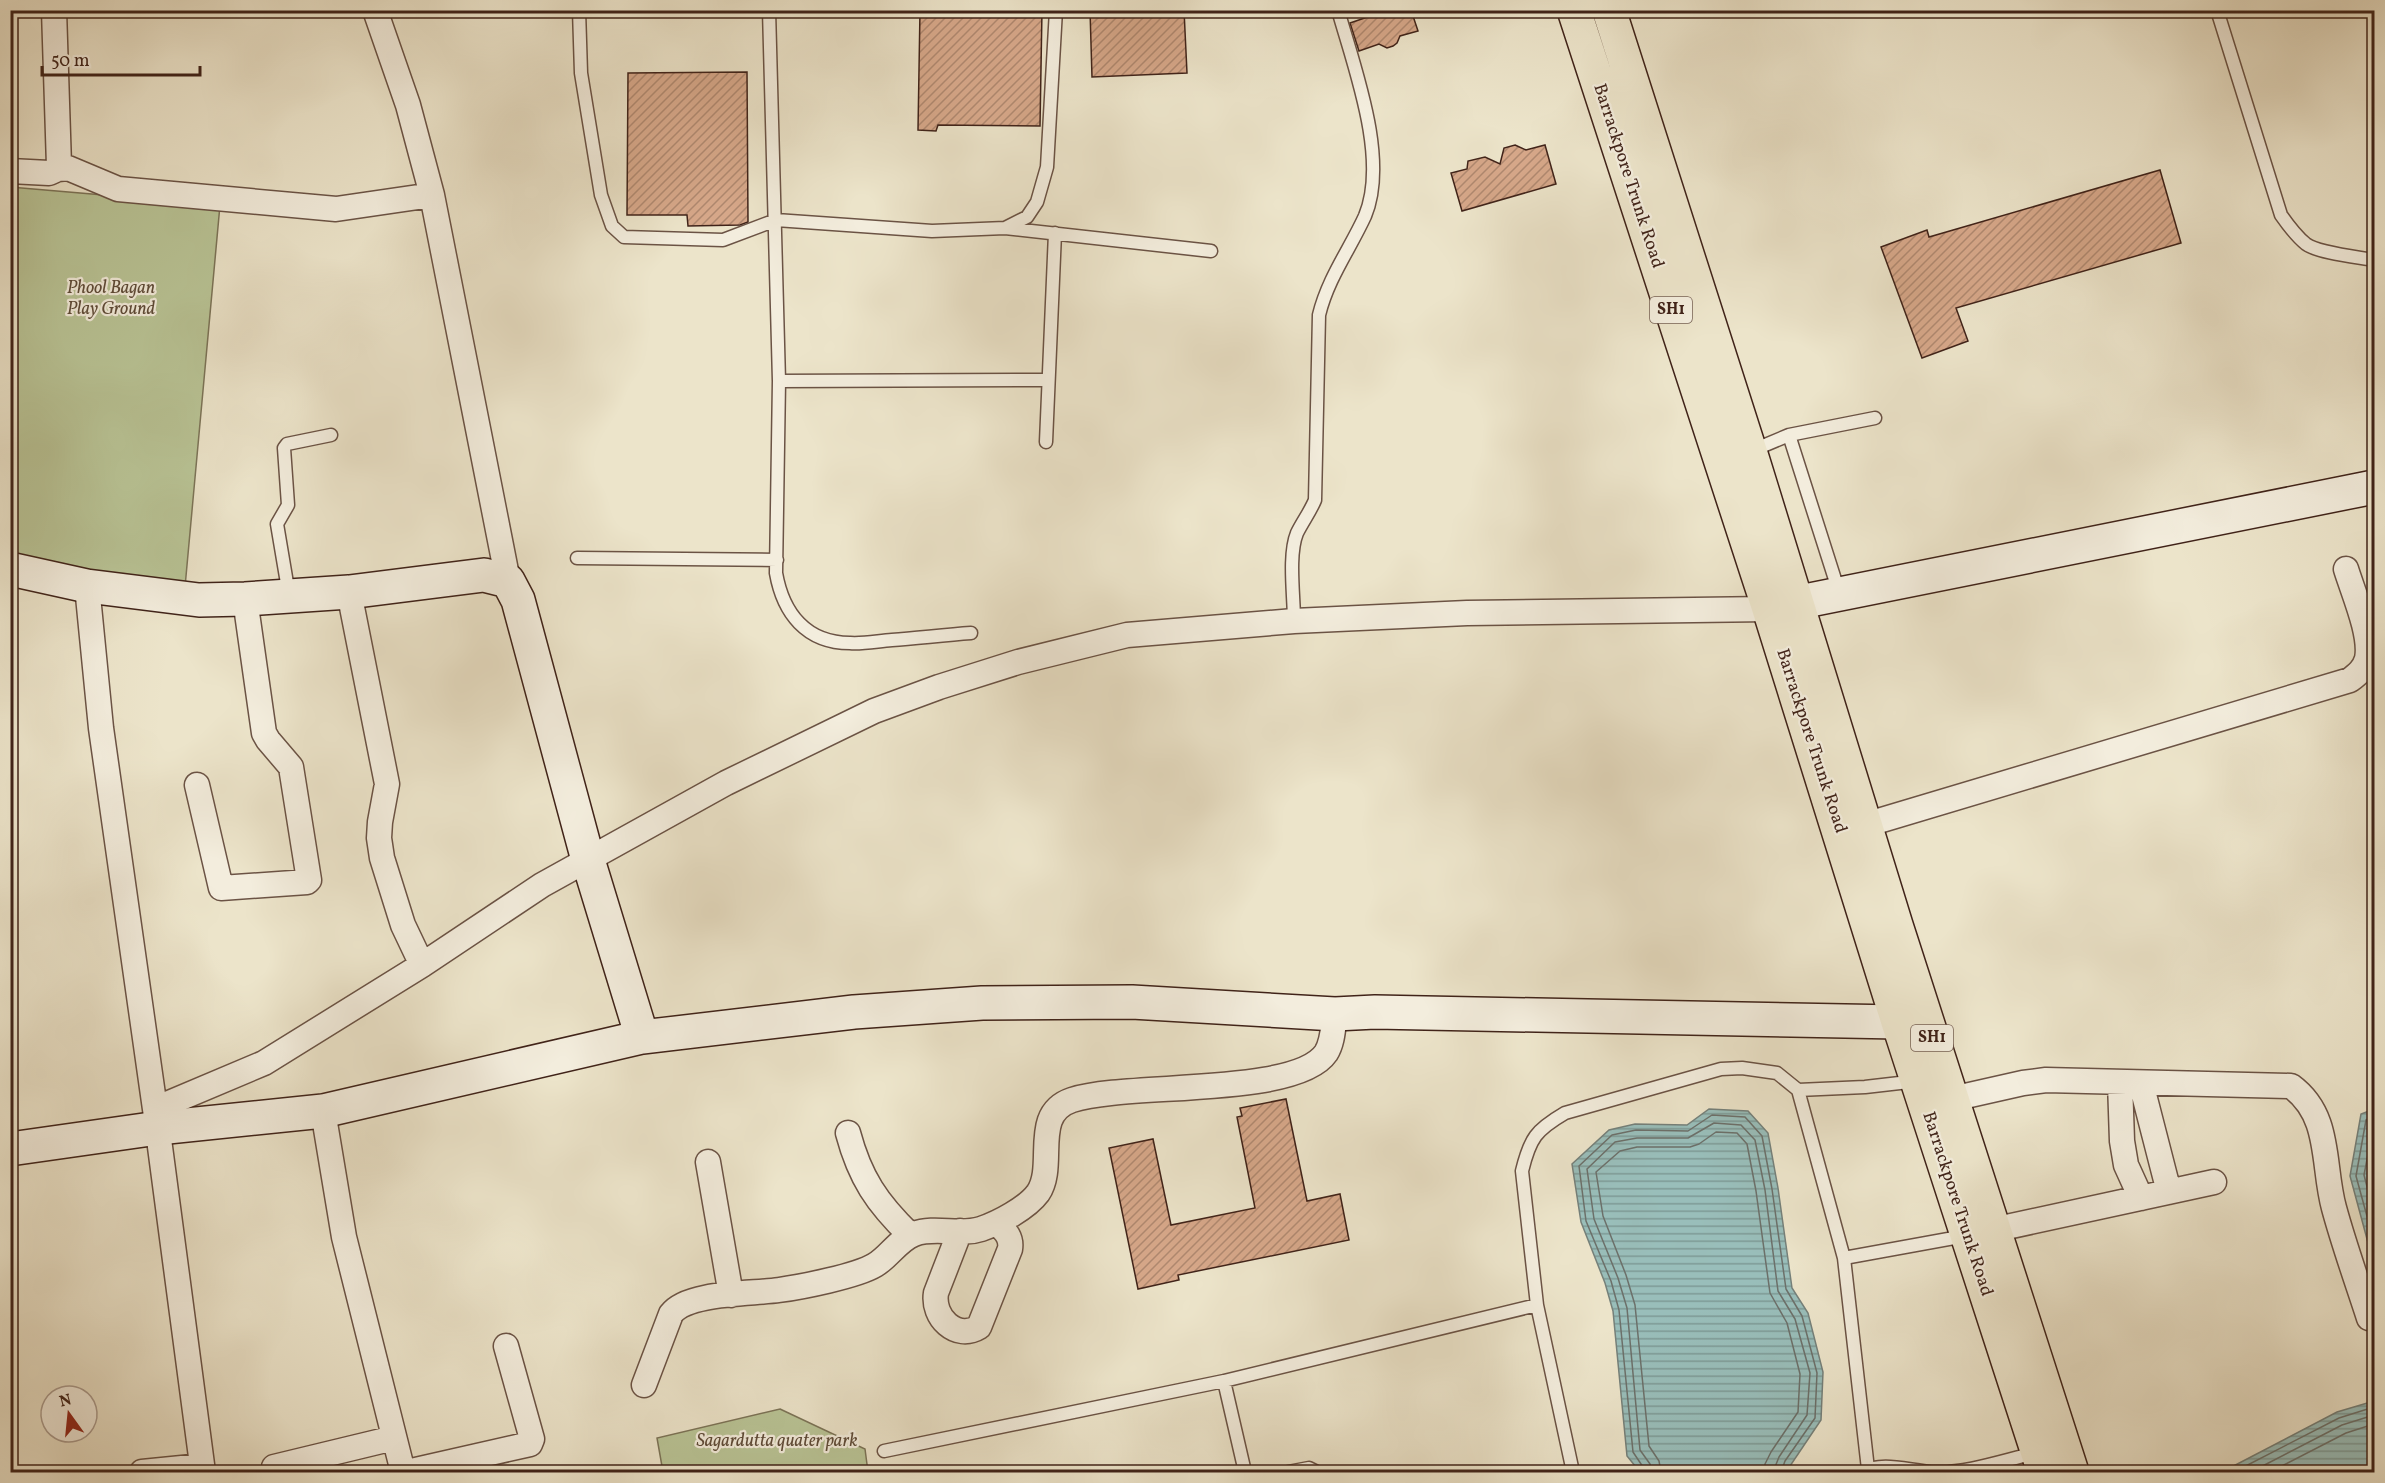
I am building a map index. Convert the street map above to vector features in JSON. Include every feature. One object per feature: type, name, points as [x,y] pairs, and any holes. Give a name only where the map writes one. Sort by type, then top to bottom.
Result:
[{"type":"main road","name":"Barrackpore Trunk Road","points":[[1574,10],[1782,605],[1865,825],[1912,1019],[1918,1080],[1980,1233],[2072,1473]]},
{"type":"main road","name":"Barrackpore Trunk Road","points":[[1609,10],[1750,451],[1782,605],[1912,1019],[1952,1099],[1980,1233],[2041,1462]]},
{"type":"street","points":[[54,10],[60,159],[58,169]]},
{"type":"street","points":[[375,10],[408,105],[432,195],[508,581],[518,600],[588,860],[642,1037]]},
{"type":"street","points":[[10,171],[49,173],[68,168],[118,189],[336,209],[432,195]]},
{"type":"street","points":[[156,1118],[264,1063],[422,965],[542,885],[726,783],[874,711],[1018,662],[1127,635],[1294,621],[1467,613],[1782,605],[2374,487]]},
{"type":"street","points":[[10,569],[87,586],[199,600],[349,592],[484,575],[508,581]]},
{"type":"street","points":[[1865,825],[2350,680],[2362,670],[2367,658],[2368,642],[2346,569]]},
{"type":"street","points":[[87,586],[101,728],[156,1118],[202,1469],[142,1473]]},
{"type":"street","points":[[349,592],[387,784],[387,795],[380,822],[379,838],[382,858],[403,925],[422,965]]},
{"type":"street","points":[[197,785],[221,888],[307,882],[309,880],[291,767],[264,733],[245,599]]},
{"type":"street","points":[[10,1149],[156,1118],[323,1111],[642,1037],[854,1012],[982,1003],[1132,1002],[1335,1014],[1386,1012],[1912,1019]]},
{"type":"street","points":[[644,1385],[671,1314],[676,1308],[686,1303],[731,1295],[800,1287],[878,1264],[910,1235],[976,1230],[997,1223],[1038,1193],[1044,1175],[1047,1130],[1050,1121],[1062,1105],[1088,1097],[1242,1083],[1297,1074],[1325,1054],[1331,1044],[1335,1014]]},
{"type":"street","points":[[1952,1099],[2046,1080],[2291,1086],[2304,1095],[2312,1106],[2322,1134],[2334,1209],[2369,1318]]},
{"type":"street","points":[[2130,1082],[2169,1192]]},
{"type":"street","points":[[2130,1082],[2122,1141],[2126,1165],[2141,1198]]},
{"type":"street","points":[[323,1111],[344,1237],[394,1438],[405,1473],[530,1444],[532,1439],[506,1346]]},
{"type":"street","points":[[848,1133],[861,1174],[872,1193],[910,1235]]},
{"type":"street","points":[[708,1162],[731,1295]]},
{"type":"street","points":[[1980,1233],[2214,1182]]},
{"type":"street","points":[[960,1231],[936,1293],[934,1304],[938,1315],[945,1323],[966,1332],[979,1327],[1010,1249],[1008,1234],[997,1223]]},
{"type":"street","points":[[274,1467],[394,1438]]},
{"type":"lane","points":[[579,10],[581,73],[601,195],[612,225],[624,237],[723,240],[776,220],[932,231],[1005,228],[1211,251]]},
{"type":"lane","points":[[769,10],[776,220],[779,381],[777,560],[780,594],[789,612],[811,633],[827,640],[849,644],[971,633]]},
{"type":"lane","points":[[1005,228],[1027,217],[1037,202],[1047,167],[1056,10]]},
{"type":"lane","points":[[1294,621],[1294,548],[1297,534],[1310,514],[1315,500],[1319,315],[1324,296],[1365,216],[1371,195],[1373,164],[1367,111],[1338,10]]},
{"type":"lane","points":[[2217,10],[2281,215],[2307,245],[2344,256],[2374,260]]},
{"type":"lane","points":[[1046,442],[1055,233]]},
{"type":"lane","points":[[779,381],[1048,380]]},
{"type":"lane","points":[[1750,451],[1789,435],[1875,418]]},
{"type":"lane","points":[[289,595],[277,524],[288,502],[284,448],[287,444],[331,435]]},
{"type":"lane","points":[[1789,435],[1839,593]]},
{"type":"lane","points":[[577,558],[777,560]]},
{"type":"lane","points":[[1573,1473],[1537,1305],[1522,1171],[1527,1149],[1542,1126],[1565,1113],[1721,1069],[1742,1068],[1777,1073],[1798,1090],[1844,1258],[1865,1471],[1887,1467],[1936,1472],[2041,1462]]},
{"type":"lane","points":[[1798,1090],[1865,1087],[1918,1080]]},
{"type":"lane","points":[[1844,1258],[1980,1233]]},
{"type":"lane","points":[[884,1451],[1224,1381],[1537,1305]]},
{"type":"lane","points":[[1224,1381],[1245,1473]]},
{"type":"lane","points":[[1288,1473],[1309,1468],[1317,1473]]},
{"type":"green space","name":"Phool Bagan Play Ground","points":[[10,187],[220,205],[185,587],[11,556]]},
{"type":"green space","name":"Sagardutta quater park","points":[[780,1409],[865,1449],[868,1472],[663,1472],[657,1438]]},
{"type":"water","points":[[1709,1109],[1748,1111],[1768,1133],[1792,1288],[1808,1313],[1823,1372],[1821,1420],[1786,1472],[1640,1472],[1627,1456],[1613,1311],[1605,1283],[1581,1222],[1572,1164],[1609,1130],[1635,1124],[1687,1125]]},
{"type":"water","points":[[2374,1109],[2374,1265],[2350,1176],[2361,1114]]},
{"type":"water","points":[[2374,1401],[2374,1472],[2222,1472],[2337,1412]]},
{"type":"building","points":[[920,10],[1042,10],[1040,126],[938,125],[936,131],[918,130]]},
{"type":"building","points":[[1090,10],[1184,10],[1187,73],[1092,77]]},
{"type":"building","points":[[1388,10],[1411,10],[1418,31],[1400,36],[1393,46],[1387,48],[1379,44],[1359,51],[1350,23]]},
{"type":"building","points":[[747,72],[748,222],[740,225],[688,226],[687,215],[627,215],[628,73]]},
{"type":"building","points":[[1515,145],[1526,150],[1545,145],[1556,184],[1462,211],[1451,173],[1467,169],[1468,161],[1485,157],[1500,164],[1504,148]]},
{"type":"building","points":[[2160,170],[2181,243],[1956,308],[1968,341],[1922,358],[1881,247],[1927,230],[1929,237]]},
{"type":"building","points":[[1286,1099],[1307,1201],[1340,1194],[1349,1240],[1178,1275],[1179,1280],[1138,1289],[1109,1148],[1153,1139],[1171,1225],[1255,1208],[1237,1117],[1242,1116],[1240,1108]]}]
